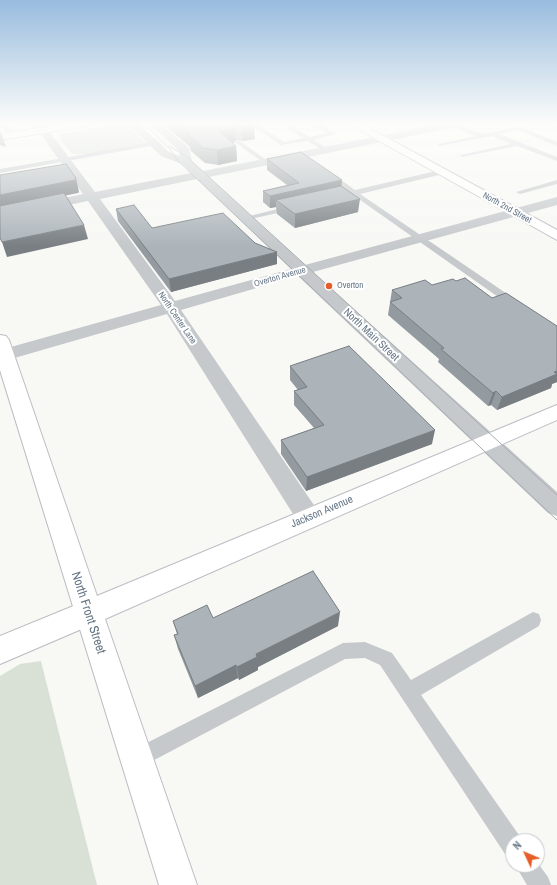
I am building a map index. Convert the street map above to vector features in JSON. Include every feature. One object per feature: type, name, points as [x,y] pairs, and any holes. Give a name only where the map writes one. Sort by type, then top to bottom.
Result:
[{"type":"main road","name":"North 2nd Street","points":[[426,164],[557,236]]},
{"type":"main road","name":"North Front Street","points":[[2,348],[178,885]]},
{"type":"main road","name":"Jackson Avenue","points":[[0,650],[557,412]]},
{"type":"street","name":"North Center Lane","points":[[67,164],[171,307],[309,518]]},
{"type":"street","name":"North Main Street","points":[[188,164],[557,506]]},
{"type":"street","points":[[0,215],[254,164]]},
{"type":"street","name":"Overton Avenue","points":[[2,348],[171,307],[557,201]]},
{"type":"lane","points":[[0,171],[39,164]]},
{"type":"lane","points":[[312,164],[524,310]]},
{"type":"lane","points":[[340,196],[440,172]]},
{"type":"lane","points":[[520,192],[557,182]]},
{"type":"lane","points":[[544,185],[557,191]]},
{"type":"lane","points":[[246,218],[303,205]]},
{"type":"lane","points":[[408,692],[533,620]]},
{"type":"lane","points":[[136,759],[343,651],[365,650],[386,659],[505,834]]},
{"type":"lane","points":[[532,873],[540,885]]},
{"type":"shaded area","points":[[41,661],[97,885],[0,885],[0,676],[20,664]]},
{"type":"building","points":[[66,164],[76,178],[75,180],[0,195],[0,175]]},
{"type":"building","points":[[274,164],[319,164],[342,180],[270,196],[263,191],[299,183]]},
{"type":"building","points":[[341,186],[360,199],[295,214],[276,200]]},
{"type":"building","points":[[64,193],[84,225],[2,242],[0,238],[0,206]]},
{"type":"building","points":[[134,205],[152,228],[223,213],[255,243],[277,252],[169,279],[116,209]]},
{"type":"building","points":[[465,278],[492,298],[506,293],[557,326],[557,371],[554,372],[557,374],[502,397],[496,391],[493,393],[441,349],[444,348],[390,302],[402,298],[392,290],[425,280],[432,285],[453,279],[456,281]]},
{"type":"building","points":[[349,346],[435,430],[307,477],[281,440],[324,425],[294,391],[307,387],[290,366]]},
{"type":"building","points":[[313,571],[340,612],[256,654],[257,657],[237,667],[236,665],[195,686],[174,635],[178,634],[173,621],[207,605],[213,618]]},
{"type":"tram line","points":[[181,164],[557,520]]},
{"type":"tram line","points":[[195,164],[557,495]]},
{"type":"place","name":"Overton","points":[[329,286]]}]
